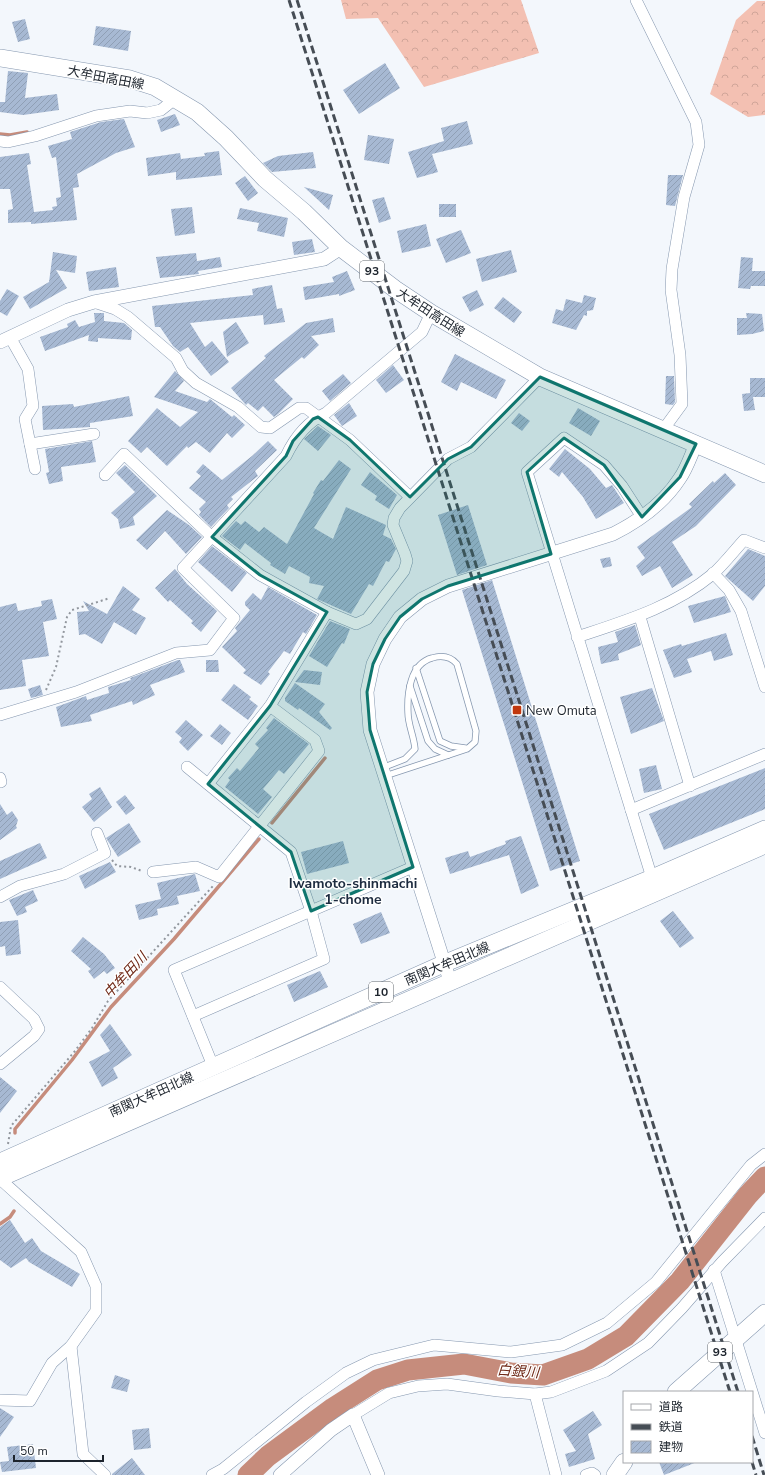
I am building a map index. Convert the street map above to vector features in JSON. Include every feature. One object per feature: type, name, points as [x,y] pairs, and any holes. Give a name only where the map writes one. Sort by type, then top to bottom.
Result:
[{"type":"main road","name":"大牟田高田線","points":[[1,56],[130,79],[155,86],[197,112],[226,138],[265,179],[304,212],[341,248],[395,289],[431,313],[540,377],[765,474]]},
{"type":"main road","name":"南関大牟田北線","points":[[2,1161],[443,964],[652,878],[765,828]]},
{"type":"main road","name":"南関大牟田北線","points":[[0,1179],[450,981],[765,845]]},
{"type":"main road","name":"93","points":[[677,1391],[765,1313]]},
{"type":"main road","points":[[615,1475],[623,1463]]},
{"type":"street","points":[[636,0],[696,122],[699,145],[684,197],[672,269],[671,290],[680,355],[682,404],[663,430]]},
{"type":"street","points":[[0,141],[8,142],[35,136],[96,116],[130,111],[148,113],[161,110],[176,98]]},
{"type":"street","points":[[35,469],[25,419],[34,406],[28,369],[5,339],[68,310],[94,302],[194,282],[324,259],[341,248]]},
{"type":"street","points":[[94,302],[115,309],[140,326],[176,358],[183,371],[196,383],[238,407],[261,428],[270,428],[298,408],[306,408],[350,440],[410,497]]},
{"type":"street","points":[[0,715],[76,692],[176,653],[210,650],[234,618],[183,568],[286,456],[293,441],[313,419],[337,404],[422,332],[431,313]]},
{"type":"street","points":[[105,475],[124,454],[212,537],[260,575],[327,612],[356,624],[368,618],[404,571],[407,561],[393,525],[394,518],[410,497],[448,459],[472,447],[540,377]]},
{"type":"street","points":[[30,444],[94,434]]},
{"type":"street","points":[[642,517],[622,486],[604,465],[564,438],[527,472],[652,878]]},
{"type":"street","points":[[450,981],[443,964],[370,730],[367,692],[373,664],[385,639],[400,617],[422,599],[448,586],[612,534],[642,517],[661,500],[680,477],[696,444]]},
{"type":"street","points":[[577,637],[640,616],[678,598],[713,573],[744,540],[765,548]]},
{"type":"street","points":[[713,573],[729,590],[741,612],[765,685]]},
{"type":"street","points":[[208,784],[270,706],[327,612]]},
{"type":"street","points":[[640,616],[690,786]]},
{"type":"street","points":[[153,872],[196,867],[219,877],[319,751],[316,740],[270,706]]},
{"type":"street","points":[[631,810],[765,754]]},
{"type":"street","points":[[188,767],[291,852],[311,911],[324,958],[193,1016]]},
{"type":"street","points":[[0,897],[20,886],[64,874],[105,853],[97,833]]},
{"type":"street","points":[[213,1066],[174,970],[413,867]]},
{"type":"street","points":[[0,988],[34,1019],[39,1028],[34,1036],[0,1064]]},
{"type":"street","points":[[212,1475],[223,1470],[306,1402],[346,1373],[373,1360],[434,1344],[511,1352],[562,1345],[607,1323],[656,1282],[751,1165],[765,1154]]},
{"type":"street","points":[[0,1179],[81,1252],[96,1286],[96,1311],[71,1346],[52,1363],[30,1401],[0,1400]]},
{"type":"street","points":[[280,1475],[331,1430],[389,1393],[418,1386],[447,1384],[535,1394],[551,1392],[606,1371],[648,1343],[682,1308],[714,1270],[765,1218]]},
{"type":"street","points":[[714,1270],[734,1339],[758,1402],[765,1433]]},
{"type":"street","points":[[71,1346],[84,1454],[105,1475]]},
{"type":"street","points":[[535,1394],[556,1475]]},
{"type":"street","points":[[353,1415],[378,1475]]},
{"type":"street","points":[[586,1475],[592,1473],[595,1475]]},
{"type":"lane","points":[[443,656],[452,658],[457,664],[476,731],[475,742],[467,749],[383,772],[405,759],[415,749],[408,714],[410,686],[416,668],[421,663],[431,658],[443,656]]},
{"type":"lane","points":[[416,668],[440,741],[451,746],[467,749]]},
{"type":"lane","points":[[410,686],[428,741],[435,749],[448,755]]},
{"type":"path","points":[[45,701],[46,688],[56,667],[66,616],[72,610],[110,598]]},
{"type":"path","points":[[105,853],[118,866],[153,872]]},
{"type":"path","points":[[2,1161],[12,1126],[76,1050],[92,1028],[108,1001],[184,920],[210,890],[219,877]]},
{"type":"highlighted area","points":[[540,377],[696,444],[680,477],[642,517],[604,465],[564,438],[527,472],[551,554],[448,586],[422,599],[400,617],[385,639],[373,664],[367,692],[370,730],[413,867],[311,911],[291,852],[208,784],[270,706],[327,612],[260,575],[212,537],[286,456],[293,441],[313,419],[318,417],[350,440],[410,497],[448,459],[471,447]]},
{"type":"green space","points":[[341,0],[521,0],[539,53],[424,87],[378,18],[346,19]]},
{"type":"green space","points":[[757,1],[765,1],[765,115],[748,117],[710,94],[736,20]]},
{"type":"building","points":[[25,19],[30,39],[18,42],[12,22]]},
{"type":"building","points":[[96,26],[131,31],[128,51],[93,45]]},
{"type":"building","points":[[385,63],[400,88],[359,114],[343,90]]},
{"type":"building","points":[[8,71],[28,73],[25,98],[57,94],[59,110],[23,115],[0,112],[0,102],[5,102]]},
{"type":"building","points":[[175,114],[180,125],[161,132],[157,120]]},
{"type":"building","points":[[124,119],[135,147],[116,153],[77,174],[79,187],[73,188],[77,220],[31,224],[31,222],[8,223],[8,210],[13,209],[10,189],[0,189],[0,157],[29,153],[31,164],[27,165],[34,212],[53,210],[52,207],[57,206],[56,198],[61,197],[56,157],[52,158],[48,146],[72,139],[70,132],[101,122]]},
{"type":"building","points":[[467,121],[473,144],[432,154],[438,172],[417,178],[408,152],[444,141],[441,128]]},
{"type":"building","points":[[368,135],[394,139],[389,164],[364,160]]},
{"type":"building","points":[[219,151],[222,175],[176,180],[176,172],[148,176],[146,158],[180,153],[181,159],[205,156],[204,153]]},
{"type":"building","points":[[313,152],[316,168],[272,172],[263,163],[278,156]]},
{"type":"building","points":[[668,175],[683,175],[675,206],[666,205]]},
{"type":"building","points":[[245,176],[258,193],[248,201],[235,183]]},
{"type":"building","points":[[304,187],[333,195],[329,210]]},
{"type":"building","points":[[384,197],[391,219],[379,223],[372,200]]},
{"type":"building","points":[[439,204],[456,204],[456,217],[439,217]]},
{"type":"building","points":[[192,207],[195,233],[175,236],[171,209]]},
{"type":"building","points":[[240,208],[288,218],[284,237],[257,231],[259,223],[237,219]]},
{"type":"building","points":[[426,224],[431,246],[402,253],[397,231]]},
{"type":"building","points":[[461,230],[471,253],[446,263],[436,239]]},
{"type":"building","points":[[312,239],[315,252],[294,255],[292,242]]},
{"type":"building","points":[[511,250],[517,272],[482,282],[476,259]]},
{"type":"building","points":[[53,252],[77,256],[75,273],[56,270],[67,288],[30,309],[23,297],[49,282]]},
{"type":"building","points":[[196,253],[197,261],[220,257],[222,267],[198,271],[199,274],[160,278],[156,257]]},
{"type":"building","points":[[741,257],[753,258],[752,271],[765,271],[765,286],[751,286],[750,289],[738,288]]},
{"type":"building","points":[[116,267],[119,287],[89,291],[86,272]]},
{"type":"building","points":[[347,271],[355,290],[339,296],[339,294],[305,300],[303,287],[334,282],[332,277]]},
{"type":"building","points":[[272,285],[277,309],[282,308],[285,322],[264,325],[263,315],[190,323],[205,347],[212,341],[229,362],[211,376],[188,347],[180,352],[173,346],[160,327],[155,327],[152,306],[253,295],[252,289]]},
{"type":"building","points":[[7,289],[19,296],[7,316],[0,312],[0,301]]},
{"type":"building","points":[[477,290],[484,305],[470,312],[462,297]]},
{"type":"building","points":[[584,295],[596,298],[593,310],[587,311],[587,316],[584,315],[576,330],[552,323],[556,309],[563,311],[566,299],[582,303]]},
{"type":"building","points":[[503,297],[522,312],[514,323],[494,308]]},
{"type":"building","points":[[94,313],[104,313],[104,321],[124,323],[132,330],[131,340],[98,338],[98,342],[88,341],[89,335],[45,351],[40,337],[68,327],[67,324],[75,320],[79,327],[95,322]]},
{"type":"building","points":[[746,313],[762,314],[764,331],[752,334],[737,335],[737,318],[747,318]]},
{"type":"building","points":[[333,318],[335,332],[311,336],[319,345],[304,359],[302,357],[274,380],[293,399],[274,417],[263,406],[258,411],[248,403],[246,405],[231,388],[266,358],[264,356],[306,323]]},
{"type":"building","points":[[236,322],[249,343],[227,357],[223,332]]},
{"type":"building","points":[[455,354],[506,380],[496,399],[461,382],[457,391],[441,382]]},
{"type":"building","points":[[393,365],[404,380],[386,393],[376,380]]},
{"type":"building","points":[[175,371],[184,381],[175,391],[207,402],[210,399],[232,417],[234,415],[245,425],[232,438],[227,433],[210,453],[196,442],[188,448],[187,446],[167,466],[147,447],[141,453],[128,441],[157,408],[180,427],[198,412],[154,397]]},
{"type":"building","points":[[343,374],[351,383],[330,401],[322,391]]},
{"type":"building","points":[[666,376],[674,376],[675,402],[673,405],[665,404]]},
{"type":"building","points":[[750,378],[765,378],[765,397],[753,397],[755,410],[744,411],[742,394],[750,393]]},
{"type":"building","points":[[129,396],[133,416],[90,423],[90,427],[43,430],[42,406],[73,404],[74,407]]},
{"type":"building","points":[[349,403],[357,416],[342,426],[334,415]]},
{"type":"building","points":[[578,408],[600,421],[591,436],[569,423]]},
{"type":"building","points":[[519,413],[530,421],[522,431],[511,423]]},
{"type":"building","points":[[318,426],[331,435],[318,451],[304,439]]},
{"type":"building","points":[[92,441],[96,462],[61,467],[63,481],[49,484],[46,473],[49,472],[45,449]]},
{"type":"building","points":[[268,441],[277,450],[255,471],[258,476],[231,497],[233,499],[227,505],[229,508],[211,527],[199,515],[201,512],[199,509],[206,502],[189,488],[201,476],[196,472],[203,464],[222,480]]},
{"type":"building","points":[[565,449],[590,469],[606,488],[612,485],[624,503],[596,519],[583,497],[562,472],[559,477],[549,469]]},
{"type":"building","points":[[339,460],[351,469],[314,528],[333,539],[346,507],[386,525],[383,535],[391,539],[396,549],[389,562],[386,561],[373,586],[369,584],[351,614],[317,599],[324,586],[309,583],[310,577],[289,566],[285,574],[270,565],[271,563],[245,543],[240,550],[222,536],[236,521],[241,525],[245,521],[259,532],[264,527],[287,544],[321,480],[323,481]]},
{"type":"building","points":[[125,465],[157,496],[133,517],[135,525],[120,529],[118,519],[111,513],[135,492],[116,473]]},
{"type":"building","points":[[370,472],[397,495],[389,509],[375,500],[377,496],[361,485]]},
{"type":"building","points":[[725,473],[736,485],[696,526],[672,542],[693,575],[672,588],[660,566],[642,576],[636,566],[645,558],[637,547],[692,507],[689,504],[713,481],[714,483]]},
{"type":"building","points":[[468,505],[487,565],[457,575],[438,515]]},
{"type":"building","points":[[167,510],[189,525],[202,537],[186,554],[165,531],[147,550],[136,540]]},
{"type":"building","points":[[212,546],[247,573],[232,592],[198,562]]},
{"type":"building","points":[[748,549],[765,556],[765,586],[753,601],[725,576]]},
{"type":"building","points":[[610,557],[612,566],[603,568],[600,559]]},
{"type":"building","points":[[175,569],[187,584],[217,611],[201,632],[191,623],[193,621],[170,600],[168,602],[155,588]]},
{"type":"building","points":[[492,580],[580,861],[550,871],[462,590]]},
{"type":"building","points":[[123,586],[140,599],[132,610],[146,618],[136,635],[114,622],[102,644],[85,634],[79,635],[77,612],[89,611],[83,601],[107,614]]},
{"type":"building","points":[[268,587],[317,615],[306,634],[303,632],[290,654],[284,651],[268,672],[270,674],[261,685],[243,673],[246,670],[222,647],[237,631],[235,628],[250,610],[245,605],[245,602],[253,593],[261,600]]},
{"type":"building","points":[[725,596],[731,612],[694,623],[688,606]]},
{"type":"building","points":[[52,599],[57,619],[43,622],[49,656],[22,660],[26,686],[0,690],[0,607],[16,603],[18,611],[42,606],[41,601]]},
{"type":"building","points":[[330,621],[350,629],[344,644],[342,643],[327,667],[309,656]]},
{"type":"building","points":[[635,625],[641,645],[618,654],[619,660],[601,664],[598,647],[618,642],[615,632]]},
{"type":"building","points":[[726,633],[733,655],[714,661],[711,651],[687,659],[692,672],[674,678],[663,650]]},
{"type":"building","points":[[180,660],[185,672],[150,685],[155,695],[133,705],[132,701],[90,715],[92,721],[61,727],[56,707],[86,696],[87,700],[109,693],[108,687],[131,680],[130,678]]},
{"type":"building","points":[[206,660],[218,660],[219,672],[206,672]]},
{"type":"building","points":[[304,670],[322,672],[320,685],[295,682]]},
{"type":"building","points":[[295,683],[325,704],[319,712],[332,728],[330,730],[299,708],[298,710],[285,701],[285,698]]},
{"type":"building","points":[[234,684],[251,697],[249,699],[258,706],[248,720],[221,700]]},
{"type":"building","points":[[40,685],[43,695],[31,698],[28,689]]},
{"type":"building","points":[[652,688],[664,721],[631,734],[620,697]]},
{"type":"building","points":[[274,718],[309,744],[284,774],[279,770],[263,789],[272,797],[258,814],[225,787],[230,780],[228,778],[237,768],[240,771],[259,748],[255,744],[268,730],[266,728]]},
{"type":"building","points":[[186,720],[203,735],[188,751],[179,742],[182,738],[175,732]]},
{"type":"building","points":[[220,724],[231,733],[222,745],[210,736]]},
{"type":"building","points":[[656,765],[662,789],[644,793],[639,769]]},
{"type":"building","points":[[765,768],[765,809],[664,850],[649,814]]},
{"type":"building","points":[[100,787],[112,807],[94,822],[82,807],[92,799],[89,794]]},
{"type":"building","points":[[125,795],[135,808],[126,815],[116,802]]},
{"type":"building","points":[[0,804],[7,815],[12,811],[18,820],[16,826],[17,828],[0,840]]},
{"type":"building","points":[[129,823],[141,842],[118,857],[106,838]]},
{"type":"building","points":[[521,836],[539,886],[521,894],[509,855],[450,874],[445,858],[468,851],[470,857],[506,844],[505,841]]},
{"type":"building","points":[[343,841],[349,863],[307,874],[301,852]]},
{"type":"building","points":[[40,843],[47,858],[0,879],[0,861]]},
{"type":"building","points":[[110,862],[116,872],[85,889],[79,876]]},
{"type":"building","points":[[195,874],[200,891],[177,896],[179,904],[157,909],[158,915],[139,920],[135,905],[161,899],[157,883]]},
{"type":"building","points":[[33,890],[38,901],[25,907],[27,912],[17,916],[9,900]]},
{"type":"building","points":[[673,911],[694,938],[680,948],[660,921]]},
{"type":"building","points":[[381,912],[390,933],[361,944],[353,924]]},
{"type":"building","points":[[18,920],[21,954],[6,956],[5,946],[0,947],[0,922]]},
{"type":"building","points":[[83,937],[104,954],[115,968],[107,974],[104,971],[94,979],[88,971],[91,969],[71,951]]},
{"type":"building","points":[[320,971],[328,987],[294,1002],[287,985]]},
{"type":"building","points":[[110,1024],[132,1055],[113,1068],[118,1078],[102,1087],[89,1062],[110,1051],[100,1035]]},
{"type":"building","points":[[0,1077],[17,1091],[0,1113]]},
{"type":"building","points":[[10,1220],[25,1243],[32,1238],[41,1251],[80,1274],[72,1287],[29,1262],[26,1258],[11,1268],[0,1260],[0,1227]]},
{"type":"building","points":[[115,1375],[130,1380],[127,1392],[111,1388]]},
{"type":"building","points":[[0,1408],[14,1417],[0,1437]]},
{"type":"building","points":[[593,1411],[602,1425],[588,1434],[595,1459],[569,1467],[565,1454],[576,1451],[563,1430]]},
{"type":"building","points":[[149,1428],[151,1448],[134,1450],[132,1430]]},
{"type":"building","points":[[33,1444],[36,1468],[2,1472],[0,1462],[9,1461],[7,1447]]},
{"type":"building","points":[[132,1458],[145,1475],[112,1475],[112,1474]]},
{"type":"building","points":[[659,1463],[694,1463],[664,1475]]},
{"type":"waterway","points":[[0,134],[10,135],[27,132]]},
{"type":"waterway","name":"中牟田川","points":[[272,823],[325,758]]},
{"type":"waterway","name":"中牟田川","points":[[15,1133],[15,1129],[72,1060],[111,1007],[174,939],[259,839]]},
{"type":"waterway","name":"白銀川","points":[[248,1475],[268,1456],[333,1408],[377,1380],[408,1370],[464,1364],[511,1373],[543,1375],[588,1359],[626,1336],[680,1281],[748,1195],[765,1177]]},
{"type":"waterway","name":"中牟田川","points":[[0,1224],[10,1217],[14,1211]]},
{"type":"railway","points":[[289,0],[730,1391]]},
{"type":"railway","points":[[297,0],[738,1391]]},
{"type":"railway","points":[[753,1439],[764,1475]]},
{"type":"railway","points":[[752,1463],[756,1475]]},
{"type":"place","name":"New Omuta","points":[[517,710]]},
{"type":"district","name":"Iwamoto-shinmachi 1-chome","points":[[353,892]]}]
